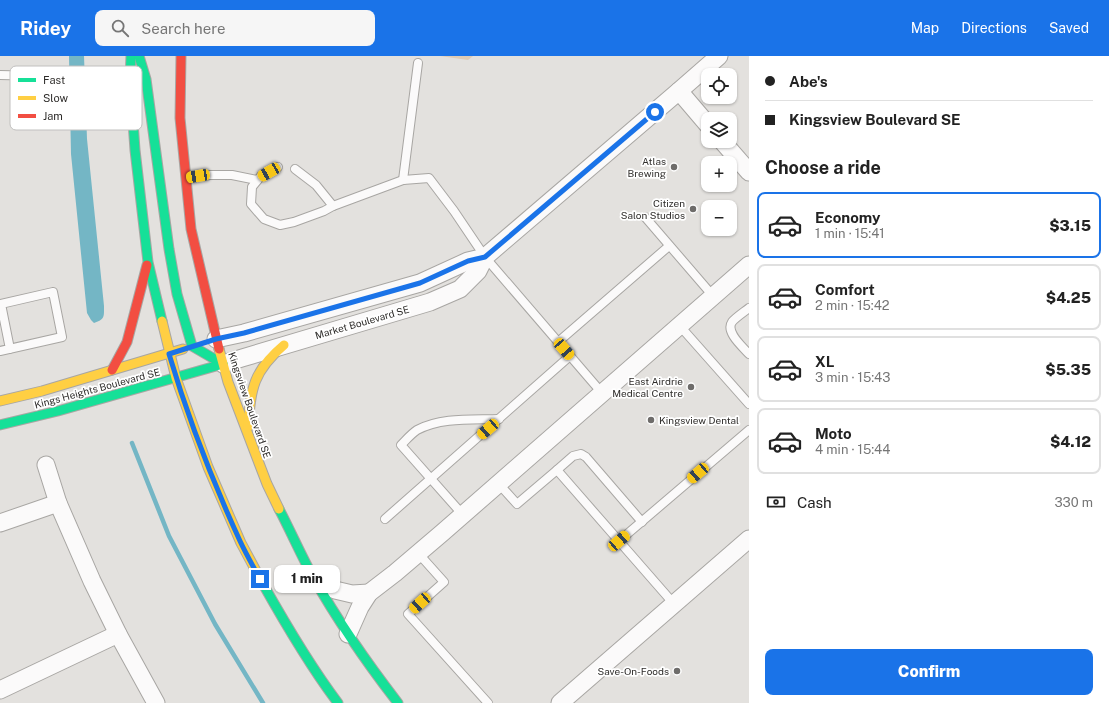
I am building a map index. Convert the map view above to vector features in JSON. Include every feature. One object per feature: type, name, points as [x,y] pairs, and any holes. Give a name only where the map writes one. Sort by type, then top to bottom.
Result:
[{"type":"main road","points":[[131,66],[132,56]]},
{"type":"main road","points":[[139,56],[146,79],[169,249],[177,294],[192,346],[223,364]]},
{"type":"main road","name":"Kingsview Boulevard SE","points":[[181,56],[180,118],[191,229],[210,341],[223,364],[228,382],[267,484],[313,577],[348,634],[398,703]]},
{"type":"main road","points":[[134,130],[148,262],[176,378],[208,467],[240,543],[280,615],[326,687],[338,703]]},
{"type":"main road","points":[[112,370],[127,342],[148,262]]},
{"type":"main road","name":"Kings Heights Boulevard SE","points":[[0,401],[42,391],[210,341]]},
{"type":"main road","points":[[248,434],[250,396],[256,379],[264,364],[284,345]]},
{"type":"main road","name":"Kings Heights Boulevard SE","points":[[0,425],[58,411],[223,364]]},
{"type":"street","name":"Market Boulevard SE","points":[[223,364],[430,302],[460,288],[478,271],[485,257],[719,56]]},
{"type":"street","points":[[679,91],[701,117]]},
{"type":"street","points":[[728,148],[749,172]]},
{"type":"street","name":"Market Boulevard SE","points":[[210,341],[244,333],[420,283],[468,261],[485,257]]},
{"type":"street","points":[[348,634],[368,593],[463,515],[749,265]]},
{"type":"street","points":[[46,465],[58,503],[92,581],[118,634],[156,703]]},
{"type":"street","points":[[0,523],[58,503]]},
{"type":"street","points":[[560,703],[749,539]]},
{"type":"street","points":[[313,577],[335,590],[352,594],[368,593]]},
{"type":"street","points":[[0,690],[118,634]]},
{"type":"lane","points":[[403,180],[418,63]]},
{"type":"lane","points":[[278,166],[260,176],[252,187],[251,204],[264,219],[280,225],[294,222],[403,180],[429,178],[454,211],[485,257],[602,393]]},
{"type":"lane","points":[[295,169],[316,185],[333,206]]},
{"type":"lane","points":[[186,178],[210,174],[232,175],[257,180]]},
{"type":"lane","points":[[644,217],[712,296]]},
{"type":"lane","points":[[558,342],[669,246]]},
{"type":"lane","points":[[0,351],[10,349],[62,338],[53,292],[1,304],[10,349]]},
{"type":"lane","points":[[749,308],[732,323],[730,328],[732,334],[749,354]]},
{"type":"lane","points":[[680,325],[749,404]]},
{"type":"lane","points":[[385,519],[570,356]]},
{"type":"lane","points":[[463,515],[401,445],[417,431],[436,423],[448,420],[499,419]]},
{"type":"lane","points":[[619,541],[749,430]]},
{"type":"lane","points":[[498,483],[517,504],[573,456],[581,454],[586,457],[642,522]]},
{"type":"lane","points":[[557,470],[674,604]]},
{"type":"lane","points":[[418,553],[444,582],[408,614],[488,703]]},
{"type":"shaded area","points":[[440,56],[473,56],[468,60]]},
{"type":"water","points":[[69,56],[84,56],[84,66],[69,66]]},
{"type":"water","points":[[71,130],[87,130],[104,306],[102,319],[94,323],[87,313],[71,154]]},
{"type":"waterway","points":[[132,443],[169,536],[215,624],[263,703]]},
{"type":"traffic: fast","points":[[131,56],[131,66]]},
{"type":"traffic: fast","points":[[139,56],[146,79],[169,249],[177,294],[192,346],[223,364]]},
{"type":"traffic: fast","points":[[134,130],[148,262],[162,321]]},
{"type":"traffic: fast","points":[[0,425],[58,411],[223,364]]},
{"type":"traffic: fast","points":[[279,509],[309,569],[332,610],[398,703]]},
{"type":"traffic: fast","points":[[263,584],[280,615],[318,675],[338,703]]},
{"type":"traffic: slow","points":[[162,321],[176,378],[208,467],[241,543],[263,584]]},
{"type":"traffic: slow","points":[[248,427],[251,401],[256,381],[266,363],[284,345]]},
{"type":"traffic: slow","points":[[0,401],[42,391],[183,349]]},
{"type":"traffic: slow","points":[[219,349],[228,382],[267,484],[279,509]]},
{"type":"traffic: jam","points":[[181,56],[180,118],[191,229],[219,349]]},
{"type":"traffic: jam","points":[[112,370],[127,342],[147,265]]},
{"type":"place","name":"Atlas Brewing","points":[[674,167]]},
{"type":"place","name":"Citizen Salon Studios","points":[[693,209]]},
{"type":"place","name":"East Airdrie Medical Centre","points":[[691,387]]},
{"type":"place","name":"Kingsview Dental","points":[[651,420]]},
{"type":"place","name":"Save-On-Foods","points":[[677,671]]},
{"type":"route","points":[[260,579],[240,543],[208,467],[176,378],[169,354],[216,339],[244,333],[420,283],[468,261],[485,257],[655,112]]}]
